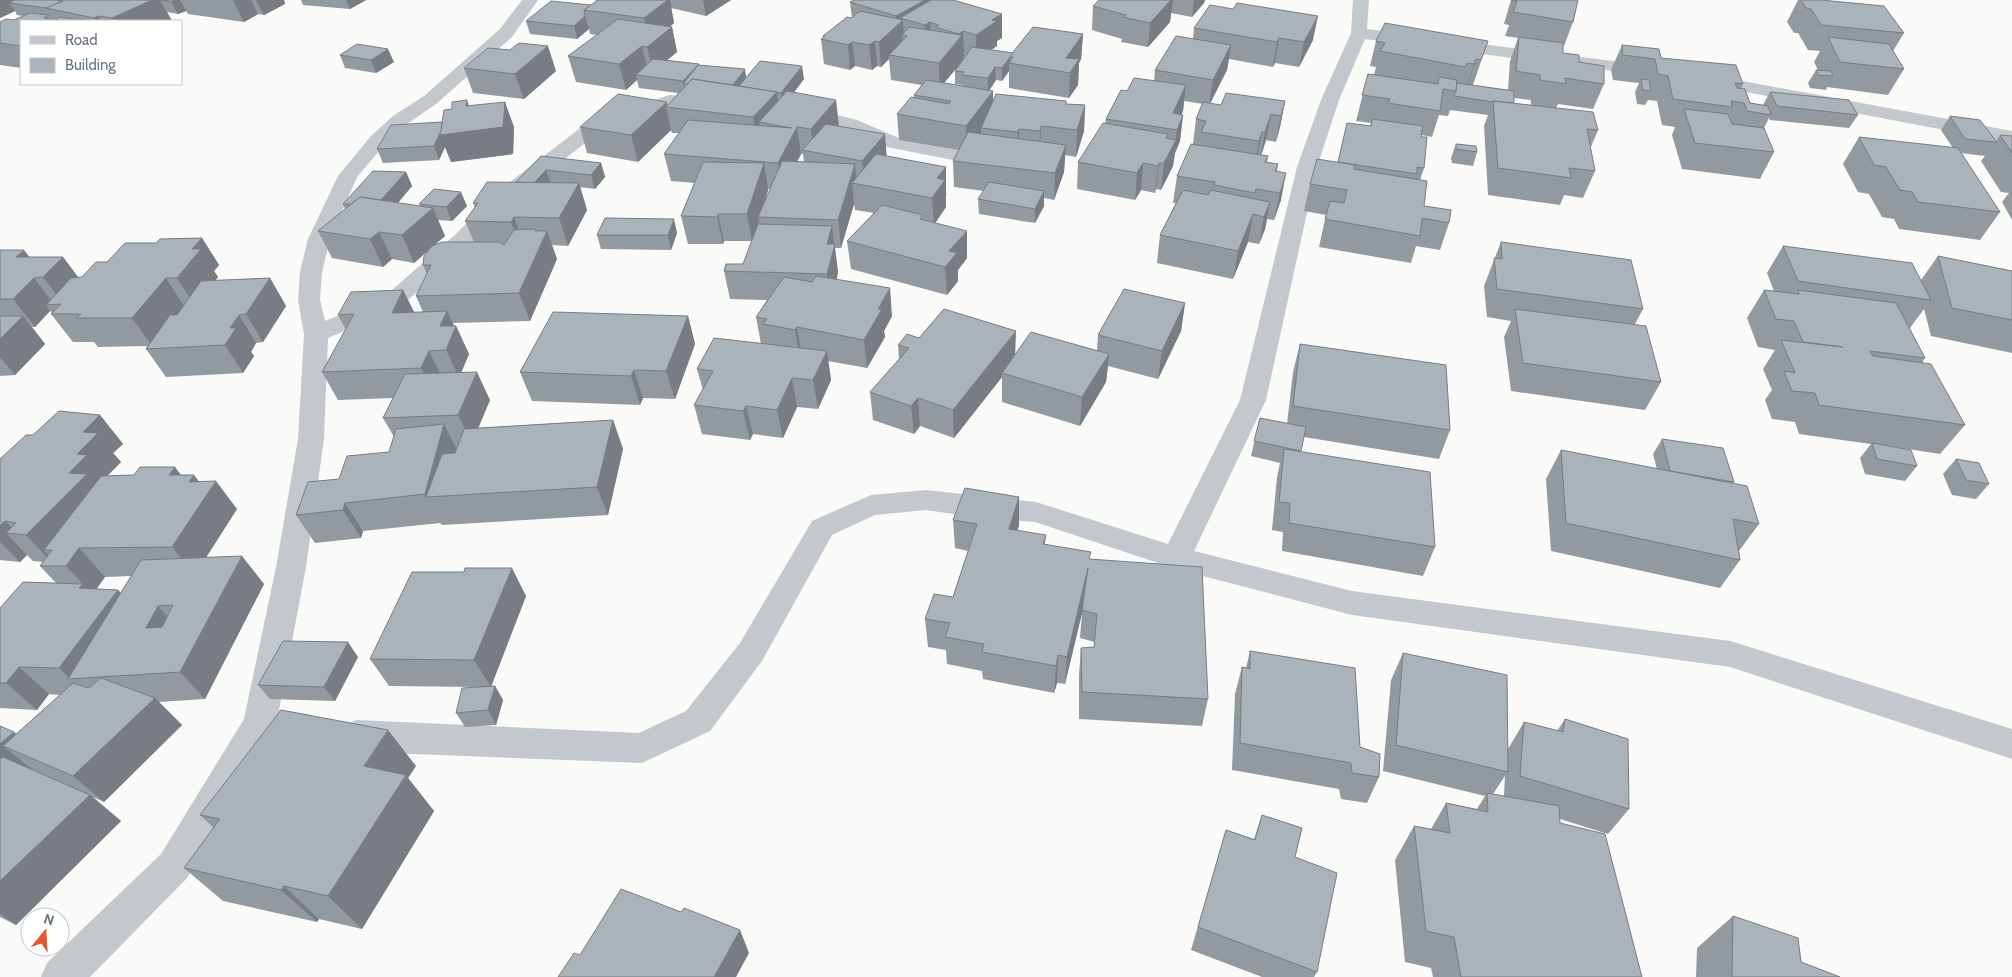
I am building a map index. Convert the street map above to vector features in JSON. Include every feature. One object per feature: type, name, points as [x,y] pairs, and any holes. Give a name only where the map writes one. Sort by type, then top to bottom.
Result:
[{"type":"street","points":[[61,977],[76,965],[174,866],[260,722],[304,496],[311,439],[316,334],[309,300],[312,272],[319,239],[348,176],[378,140],[400,120],[430,100],[506,33],[530,0]]},
{"type":"street","points":[[1176,558],[1253,400],[1307,167],[1330,100],[1359,33],[1361,0]]},
{"type":"street","points":[[1359,33],[1677,75],[2012,137]]},
{"type":"street","points":[[316,334],[392,302],[464,238],[504,196],[590,130],[669,100],[725,103]]},
{"type":"street","points":[[787,110],[850,124],[894,143],[953,154]]},
{"type":"street","points":[[260,722],[388,738],[642,748],[698,721],[751,652],[822,528],[872,505],[926,500],[974,507],[1036,512],[1176,558],[1352,603],[1730,654],[2012,744]]},
{"type":"building","points":[[15,0],[58,0],[59,3],[47,8],[9,3]]},
{"type":"building","points":[[58,0],[152,0],[112,18],[98,16],[94,18],[46,8],[63,1]]},
{"type":"building","points":[[598,0],[668,0],[644,18],[584,10]]},
{"type":"building","points":[[854,0],[925,0],[896,16],[850,2]]},
{"type":"building","points":[[931,0],[953,0],[1002,14],[992,20],[997,21],[976,35],[963,31],[959,34],[935,27],[939,25],[930,22],[925,25],[900,18]]},
{"type":"building","points":[[1099,0],[1171,0],[1150,23],[1123,17],[1126,15],[1093,6]]},
{"type":"building","points":[[1512,0],[1578,0],[1573,22],[1513,12],[1517,1]]},
{"type":"building","points":[[1801,0],[1884,6],[1904,33],[1821,25],[1811,9],[1806,8]]},
{"type":"building","points":[[551,1],[591,5],[584,10],[585,16],[574,26],[526,21]]},
{"type":"building","points":[[1237,3],[1318,16],[1304,42],[1279,38],[1277,42],[1194,28],[1210,5],[1233,9]]},
{"type":"building","points":[[860,11],[903,20],[879,42],[875,41],[869,45],[852,42],[848,45],[821,39],[847,17],[851,18]]},
{"type":"building","points":[[30,13],[49,15],[44,18],[56,20],[20,20],[20,46],[0,43],[0,22],[6,19],[14,20]]},
{"type":"building","points":[[60,17],[80,20],[56,20]]},
{"type":"building","points":[[618,19],[672,27],[647,47],[642,46],[619,64],[568,56]]},
{"type":"building","points":[[1385,23],[1488,41],[1481,60],[1476,59],[1474,64],[1467,63],[1465,67],[1380,51],[1385,43],[1376,41]]},
{"type":"building","points":[[909,27],[962,35],[939,63],[889,55],[907,36],[902,35]]},
{"type":"building","points":[[1033,27],[1083,34],[1066,58],[1079,59],[1070,73],[1009,63],[1013,57],[1010,56]]},
{"type":"building","points":[[1176,36],[1231,45],[1213,80],[1155,70]]},
{"type":"building","points":[[1519,37],[1563,43],[1563,53],[1579,55],[1579,62],[1604,66],[1604,84],[1565,78],[1566,84],[1540,80],[1540,75],[1516,71]]},
{"type":"building","points":[[1828,37],[1889,44],[1904,69],[1840,62]]},
{"type":"building","points":[[519,43],[548,46],[515,74],[464,68],[488,48],[510,50]]},
{"type":"building","points":[[357,44],[388,49],[371,60],[340,55]]},
{"type":"building","points":[[1622,45],[1659,49],[1661,58],[1736,65],[1743,84],[1735,83],[1737,88],[1745,89],[1750,103],[1768,106],[1771,115],[1747,111],[1744,103],[1731,101],[1732,107],[1673,99],[1668,76],[1658,74],[1655,59],[1623,55]]},
{"type":"building","points":[[972,47],[1013,53],[1002,68],[995,67],[988,78],[962,75],[964,72],[955,71]]},
{"type":"building","points":[[653,59],[699,64],[683,81],[636,75]]},
{"type":"building","points":[[760,61],[802,66],[781,93],[739,86]]},
{"type":"building","points":[[698,65],[745,69],[733,85],[692,79],[687,84],[683,84]]},
{"type":"building","points":[[1816,70],[1831,71],[1833,76],[1818,75]]},
{"type":"building","points":[[1368,74],[1438,84],[1439,77],[1457,80],[1456,91],[1443,89],[1440,111],[1388,103],[1390,99],[1362,95]]},
{"type":"building","points":[[1134,78],[1186,85],[1173,113],[1183,115],[1177,130],[1106,119],[1121,90],[1127,91]]},
{"type":"building","points":[[692,79],[777,92],[753,117],[666,107]]},
{"type":"building","points":[[1641,79],[1649,80],[1651,91],[1643,90]]},
{"type":"building","points":[[926,80],[993,91],[966,126],[897,114],[911,97],[949,104],[951,101],[914,95]]},
{"type":"building","points":[[1457,83],[1514,91],[1514,103],[1454,96]]},
{"type":"building","points":[[787,91],[836,100],[811,129],[797,127],[778,163],[664,154],[688,120],[792,128],[759,122]]},
{"type":"building","points":[[1770,92],[1849,100],[1858,115],[1777,106]]},
{"type":"building","points":[[1226,93],[1285,101],[1281,116],[1271,114],[1265,132],[1262,132],[1259,141],[1201,132],[1206,121],[1196,119],[1203,102],[1221,105]]},
{"type":"building","points":[[618,94],[667,102],[631,135],[580,127]]},
{"type":"building","points":[[996,94],[1066,101],[1066,104],[1085,105],[1077,130],[1041,126],[1040,131],[1019,129],[1018,132],[981,128]]},
{"type":"building","points":[[467,100],[466,106],[505,102],[503,127],[440,135],[444,110],[452,109],[452,102]]},
{"type":"building","points":[[1493,101],[1593,112],[1598,130],[1587,129],[1595,171],[1569,168],[1571,178],[1498,168]]},
{"type":"building","points":[[1684,109],[1728,114],[1732,124],[1764,128],[1774,152],[1695,143]]},
{"type":"building","points":[[1950,116],[1980,120],[1996,141],[1965,139]]},
{"type":"building","points":[[1372,119],[1423,126],[1421,137],[1427,137],[1424,168],[1417,167],[1417,174],[1338,162],[1347,123],[1371,126]]},
{"type":"building","points":[[442,122],[441,131],[434,146],[377,149],[391,125]]},
{"type":"building","points":[[1103,123],[1168,134],[1166,138],[1176,140],[1164,163],[1159,163],[1158,166],[1143,163],[1137,173],[1078,162]]},
{"type":"building","points":[[826,124],[885,134],[862,161],[802,150]]},
{"type":"building","points":[[968,132],[1066,145],[1055,173],[953,161]]},
{"type":"building","points":[[2000,135],[2012,136],[2012,153]]},
{"type":"building","points":[[1859,137],[1958,148],[2000,212],[1918,202],[1912,192],[1900,190],[1886,167],[1874,165]]},
{"type":"building","points":[[1191,144],[1268,156],[1265,162],[1278,164],[1275,171],[1286,173],[1280,193],[1256,189],[1255,193],[1214,185],[1215,182],[1177,176]]},
{"type":"building","points":[[1456,144],[1476,146],[1477,152],[1456,149]]},
{"type":"building","points":[[876,154],[946,167],[937,178],[945,180],[932,198],[852,183]]},
{"type":"building","points":[[541,156],[601,163],[591,175],[546,170],[534,183],[516,182]]},
{"type":"building","points":[[1317,159],[1355,165],[1354,169],[1427,181],[1424,206],[1451,210],[1449,223],[1422,218],[1420,236],[1325,219],[1330,201],[1344,203],[1347,190],[1310,184]]},
{"type":"building","points":[[782,161],[855,164],[838,220],[758,217]]},
{"type":"building","points":[[703,162],[764,163],[747,214],[718,214],[717,217],[681,216]]},
{"type":"building","points":[[373,171],[406,172],[381,200],[360,197],[351,204],[343,204]]},
{"type":"building","points":[[487,182],[579,183],[559,218],[514,217],[511,222],[465,221],[478,203],[473,203]]},
{"type":"building","points":[[989,182],[1044,191],[1035,209],[978,199]]},
{"type":"building","points":[[434,189],[461,192],[446,207],[419,204]]},
{"type":"building","points":[[1183,190],[1208,195],[1211,190],[1270,202],[1264,217],[1253,214],[1238,251],[1160,235]]},
{"type":"building","points":[[360,197],[433,208],[402,235],[379,232],[370,239],[318,231]]},
{"type":"building","points":[[882,205],[923,215],[920,219],[967,231],[949,251],[957,253],[945,267],[847,241]]},
{"type":"building","points":[[605,218],[674,219],[668,235],[597,235]]},
{"type":"building","points":[[758,224],[832,226],[827,244],[835,244],[827,274],[724,271],[726,264],[743,264]]},
{"type":"building","points":[[535,229],[535,231],[547,231],[519,293],[416,296],[431,265],[423,265],[424,256],[432,246],[442,242],[499,242],[504,245],[514,230]]},
{"type":"building","points":[[202,238],[192,249],[201,249],[177,278],[166,278],[132,318],[76,318],[81,314],[51,314],[61,304],[46,305],[71,278],[82,277],[96,262],[107,262],[125,243],[156,243],[160,239]]},
{"type":"building","points":[[1501,242],[1631,260],[1643,309],[1497,289],[1494,258],[1502,259]]},
{"type":"building","points":[[1783,246],[1912,263],[1931,300],[1798,281]]},
{"type":"building","points":[[0,250],[24,250],[16,257],[63,257],[43,277],[34,278],[13,299],[0,299]]},
{"type":"building","points":[[1938,256],[2012,271],[2012,320],[1952,308]]},
{"type":"building","points":[[816,276],[890,288],[878,309],[882,309],[864,340],[797,327],[795,330],[763,324],[767,319],[756,317],[784,277],[812,282]]},
{"type":"building","points":[[270,278],[246,314],[239,315],[230,328],[236,328],[225,345],[146,349],[170,315],[177,315],[201,281]]},
{"type":"building","points":[[1124,289],[1185,303],[1162,351],[1098,335]]},
{"type":"building","points":[[403,290],[392,313],[447,311],[440,326],[456,326],[446,350],[429,351],[421,368],[322,372],[354,314],[338,315],[351,292]]},
{"type":"building","points":[[1764,290],[1799,294],[1798,290],[1896,303],[1925,358],[1870,351],[1873,356],[1931,364],[1965,425],[1819,405],[1815,393],[1792,391],[1784,371],[1795,373],[1781,340],[1843,347],[1803,342],[1794,321],[1776,319]]},
{"type":"building","points":[[944,309],[1016,331],[953,410],[918,398],[911,406],[870,392],[909,348],[898,345],[907,334],[919,338]]},
{"type":"building","points":[[1515,309],[1646,326],[1661,382],[1523,363]]},
{"type":"building","points":[[553,312],[688,316],[666,371],[634,370],[631,376],[520,372]]},
{"type":"building","points":[[0,316],[23,316],[0,339]]},
{"type":"building","points":[[1031,332],[1109,354],[1082,397],[1002,373]]},
{"type":"building","points":[[714,338],[827,351],[813,380],[792,378],[777,410],[746,406],[743,411],[694,405],[713,371],[697,369]]},
{"type":"building","points":[[1300,344],[1446,365],[1450,430],[1293,406]]},
{"type":"building","points":[[477,372],[458,415],[383,418],[405,374]]},
{"type":"building","points":[[59,411],[100,415],[83,432],[98,433],[77,454],[87,455],[69,473],[87,474],[26,535],[6,533],[16,523],[5,521],[0,526],[0,459],[26,435],[33,435]]},
{"type":"building","points":[[1260,418],[1306,427],[1301,451],[1254,441]]},
{"type":"building","points":[[613,420],[597,487],[426,497],[442,454],[455,453],[464,429]]},
{"type":"building","points":[[444,424],[425,494],[345,503],[343,510],[296,515],[308,482],[339,479],[347,456],[389,452],[396,429]]},
{"type":"building","points":[[1662,439],[1723,448],[1734,482],[1670,471]]},
{"type":"building","points":[[1872,443],[1911,450],[1917,466],[1877,459]]},
{"type":"building","points":[[1284,449],[1430,472],[1435,547],[1289,523],[1290,503],[1279,502]]},
{"type":"building","points":[[1561,450],[1747,486],[1759,524],[1733,519],[1740,560],[1566,523]]},
{"type":"building","points":[[1956,459],[1979,463],[1989,484],[1966,480]]},
{"type":"building","points":[[140,467],[175,467],[169,475],[194,475],[189,482],[216,481],[172,547],[79,548],[66,566],[40,566],[52,550],[44,550],[101,476],[134,475]]},
{"type":"building","points":[[965,488],[1019,497],[1009,529],[1046,535],[1043,544],[1091,552],[1089,559],[1202,567],[1208,699],[1082,692],[1081,648],[1094,647],[1097,614],[1082,610],[1088,568],[1067,657],[1058,655],[1056,666],[982,652],[984,644],[945,637],[950,623],[925,619],[934,594],[953,597],[977,524],[953,520]]},
{"type":"building","points":[[242,556],[180,672],[68,679],[141,560]],"holes":[[[173,605],[162,627],[146,628],[158,606]]]},
{"type":"building","points":[[465,568],[512,568],[474,660],[370,659],[412,572],[464,572]]},
{"type":"building","points":[[23,582],[83,584],[79,588],[118,590],[59,668],[19,667],[6,683],[0,683],[0,608]]},
{"type":"building","points":[[283,641],[348,642],[324,687],[258,685]]},
{"type":"building","points":[[1250,651],[1355,668],[1360,747],[1380,754],[1379,777],[1352,773],[1351,763],[1240,743],[1242,667],[1250,669]]},
{"type":"building","points":[[1403,653],[1507,675],[1508,772],[1396,745]]},
{"type":"building","points":[[101,678],[155,698],[73,776],[3,746],[73,683],[89,688]]},
{"type":"building","points":[[495,686],[488,710],[456,713],[462,688]]},
{"type":"building","points":[[281,710],[388,730],[364,766],[406,775],[328,896],[284,886],[281,890],[184,868],[220,819],[200,815]]},
{"type":"building","points":[[1565,719],[1628,739],[1629,809],[1520,776],[1524,722],[1563,732]]},
{"type":"building","points":[[0,726],[14,732],[0,744]]},
{"type":"building","points":[[3,757],[90,795],[0,881],[0,759]]},
{"type":"building","points":[[1487,793],[1559,806],[1560,823],[1605,834],[1642,977],[1461,977],[1454,937],[1426,931],[1414,826],[1450,833],[1446,803],[1488,812]]},
{"type":"building","points":[[1262,815],[1302,828],[1295,857],[1337,873],[1317,972],[1198,927],[1226,830],[1255,840]]},
{"type":"building","points":[[621,889],[681,912],[684,908],[740,930],[714,977],[558,977],[574,953],[580,955]]},
{"type":"building","points":[[1733,916],[1798,938],[1801,962],[1840,977],[1732,977]]}]
